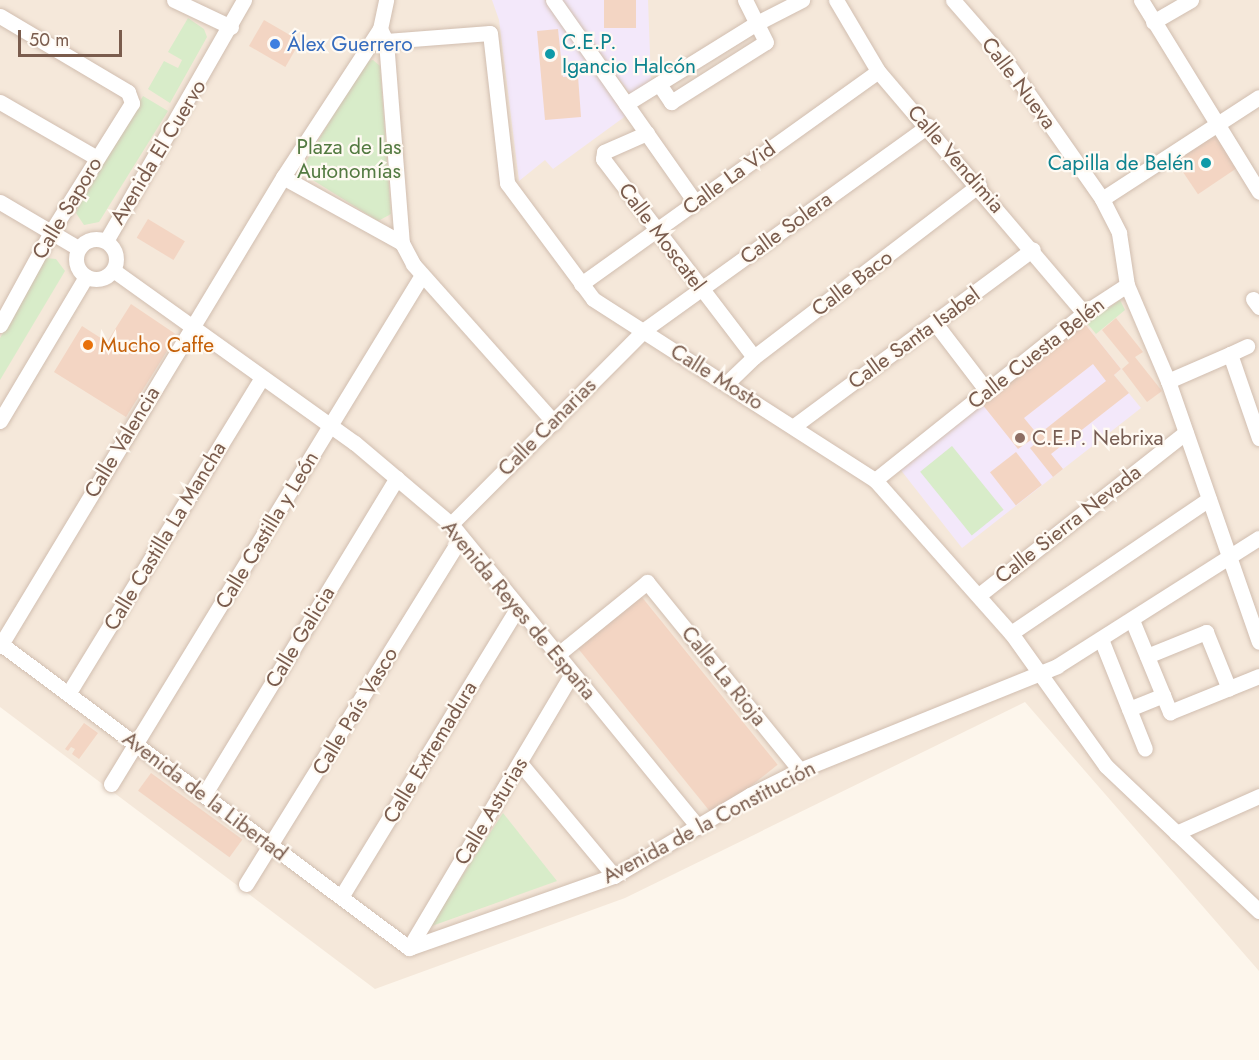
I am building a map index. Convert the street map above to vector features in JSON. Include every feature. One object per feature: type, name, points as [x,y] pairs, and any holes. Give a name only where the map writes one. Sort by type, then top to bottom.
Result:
[{"type":"street","points":[[176,0],[231,27]]},
{"type":"street","points":[[198,0],[206,15]]},
{"type":"street","name":"Avenida El Cuervo","points":[[106,241],[231,27],[244,0]]},
{"type":"street","points":[[386,0],[383,35],[402,243],[422,275],[554,422]]},
{"type":"street","points":[[553,0],[695,202]]},
{"type":"street","points":[[659,84],[671,102],[766,42],[745,0]]},
{"type":"street","points":[[626,104],[755,24],[802,0]]},
{"type":"street","name":"Calle Vendimia","points":[[836,0],[861,48],[878,71],[979,185],[1084,313]]},
{"type":"street","name":"Calle Nueva","points":[[953,0],[1002,56],[1102,199]]},
{"type":"street","points":[[1141,0],[1259,192]]},
{"type":"street","points":[[1153,22],[1191,0]]},
{"type":"street","name":"Calle Saporo","points":[[0,16],[128,92],[132,103],[5,303],[0,325]]},
{"type":"street","name":"Calle Mosto","points":[[383,35],[490,33],[507,183],[593,300],[644,330],[875,480],[1011,633],[1106,766],[1259,911]]},
{"type":"street","points":[[383,35],[283,177],[402,243]]},
{"type":"street","name":"Calle La Vid","points":[[581,284],[878,71]]},
{"type":"street","points":[[1102,199],[1259,97]]},
{"type":"street","points":[[0,102],[97,158]]},
{"type":"street","name":"Calle Solera","points":[[644,330],[928,126]]},
{"type":"street","name":"Calle Moscatel","points":[[647,133],[604,152],[603,159],[754,357]]},
{"type":"street","name":"Calle Valencia","points":[[1,645],[283,177]]},
{"type":"street","name":"Calle Baco","points":[[727,383],[754,357],[979,185]]},
{"type":"street","name":"Calle Cuesta Belén","points":[[875,480],[1084,313],[1127,285],[1119,233],[1102,199]]},
{"type":"street","points":[[0,202],[78,248]]},
{"type":"street","points":[[87,240],[106,241],[114,250],[113,270],[104,278],[86,277],[77,267],[78,248],[87,240]]},
{"type":"street","name":"Calle Santa Isabel","points":[[794,426],[1033,249]]},
{"type":"street","name":"Avenida Reyes de España","points":[[113,270],[330,426],[451,524],[698,826]]},
{"type":"street","name":"Calle Castilla y León","points":[[111,784],[137,746],[422,275]]},
{"type":"street","points":[[0,421],[86,277]]},
{"type":"street","points":[[1127,285],[1168,381],[1259,642]]},
{"type":"street","points":[[935,323],[987,391]]},
{"type":"street","name":"Calle Canarias","points":[[451,524],[644,330]]},
{"type":"street","points":[[1168,381],[1247,346]]},
{"type":"street","points":[[1230,354],[1259,438]]},
{"type":"street","name":"Calle Castilla La Mancha","points":[[68,694],[262,378]]},
{"type":"street","name":"Calle Sierra Nevada","points":[[979,595],[1186,432]]},
{"type":"street","name":"Calle Galicia","points":[[204,795],[397,478]]},
{"type":"street","points":[[1011,633],[1209,499]]},
{"type":"street","name":"Calle País Vasco","points":[[246,884],[272,846],[461,537]]},
{"type":"street","name":"Avenida de la Constitución","points":[[410,948],[614,876],[698,826],[800,770],[1039,674],[1132,620],[1259,538]]},
{"type":"street","name":"Calle La Rioja","points":[[557,655],[647,582],[800,770]]},
{"type":"street","name":"Calle Extremadura","points":[[341,897],[518,607]]},
{"type":"street","points":[[1132,620],[1170,712],[1259,676]]},
{"type":"street","points":[[1147,657],[1206,633],[1229,689]]},
{"type":"street","points":[[1101,639],[1145,749]]},
{"type":"street","name":"Avenida de la Libertad","points":[[1,645],[410,948]]},
{"type":"street","name":"Calle Asturias","points":[[410,948],[572,674]]},
{"type":"street","points":[[1129,709],[1163,695]]},
{"type":"street","points":[[520,763],[614,876]]},
{"type":"street","points":[[1176,833],[1259,796]]},
{"type":"shaded area","points":[[0,0],[1259,0],[1259,971],[1025,702],[625,898],[375,989],[0,707]]},
{"type":"shaded area","points":[[492,0],[545,0],[627,115],[553,169],[545,160],[519,181],[499,20]]},
{"type":"shaded area","points":[[561,0],[648,0],[651,81],[630,94]]},
{"type":"shaded area","name":"C.E.P. Nebrixa","points":[[1085,324],[1121,369],[1114,375],[1141,408],[962,548],[900,469]]},
{"type":"green space","points":[[188,18],[204,29],[207,37],[170,103],[148,89],[164,61],[178,68],[182,60],[168,52]]},
{"type":"green space","name":"Plaza de las Autonomías","points":[[373,60],[380,66],[391,214],[378,221],[300,172],[364,62]]},
{"type":"green space","points":[[143,96],[168,111],[99,222],[84,225],[76,213],[79,206]]},
{"type":"green space","points":[[46,258],[56,259],[65,271],[0,380],[0,338]]},
{"type":"green space","points":[[1120,300],[1125,310],[1096,334],[1087,323]]},
{"type":"green space","points":[[952,446],[1004,510],[972,536],[920,472]]},
{"type":"green space","points":[[503,813],[557,881],[429,927]]},
{"type":"building","points":[[604,0],[636,0],[636,28],[604,28]]},
{"type":"building","name":"Álex Guerrero","points":[[264,20],[300,41],[285,67],[249,46]]},
{"type":"building","name":"C.E.P. Igancio Halcón","points":[[558,29],[563,77],[578,76],[581,117],[545,120],[537,31]]},
{"type":"building","name":"Capilla de Belén","points":[[1214,134],[1237,168],[1198,194],[1175,160]]},
{"type":"building","points":[[148,219],[185,241],[174,260],[137,238]]},
{"type":"building","points":[[131,304],[177,335],[126,417],[54,372],[82,326],[107,342]]},
{"type":"building","points":[[1116,318],[1143,352],[1135,357],[1162,391],[1147,402],[1122,369],[1129,363],[1102,330]]},
{"type":"building","points":[[1085,324],[1121,369],[1114,375],[1129,393],[1051,454],[1063,469],[1053,477],[1030,448],[1035,444],[1031,440],[1018,449],[982,404]],"holes":[[[1093,364],[1106,381],[1038,435],[1024,418]]]},
{"type":"building","points":[[1016,452],[1042,485],[1016,505],[990,472]]},
{"type":"building","points":[[641,596],[778,765],[714,816],[577,648]]},
{"type":"building","points":[[84,723],[98,733],[79,759],[72,754],[75,749],[71,747],[68,751],[65,749]]},
{"type":"building","points":[[151,773],[242,839],[229,857],[138,791]]},
{"type":"place","name":"Álex Guerrero","points":[[275,44]]},
{"type":"place","name":"C.E.P. Igancio Halcón","points":[[550,54]]},
{"type":"place","name":"Capilla de Belén","points":[[1206,163]]},
{"type":"place","name":"Mucho Caffe","points":[[88,345]]},
{"type":"place","name":"C.E.P. Nebrixa","points":[[1020,438]]}]
